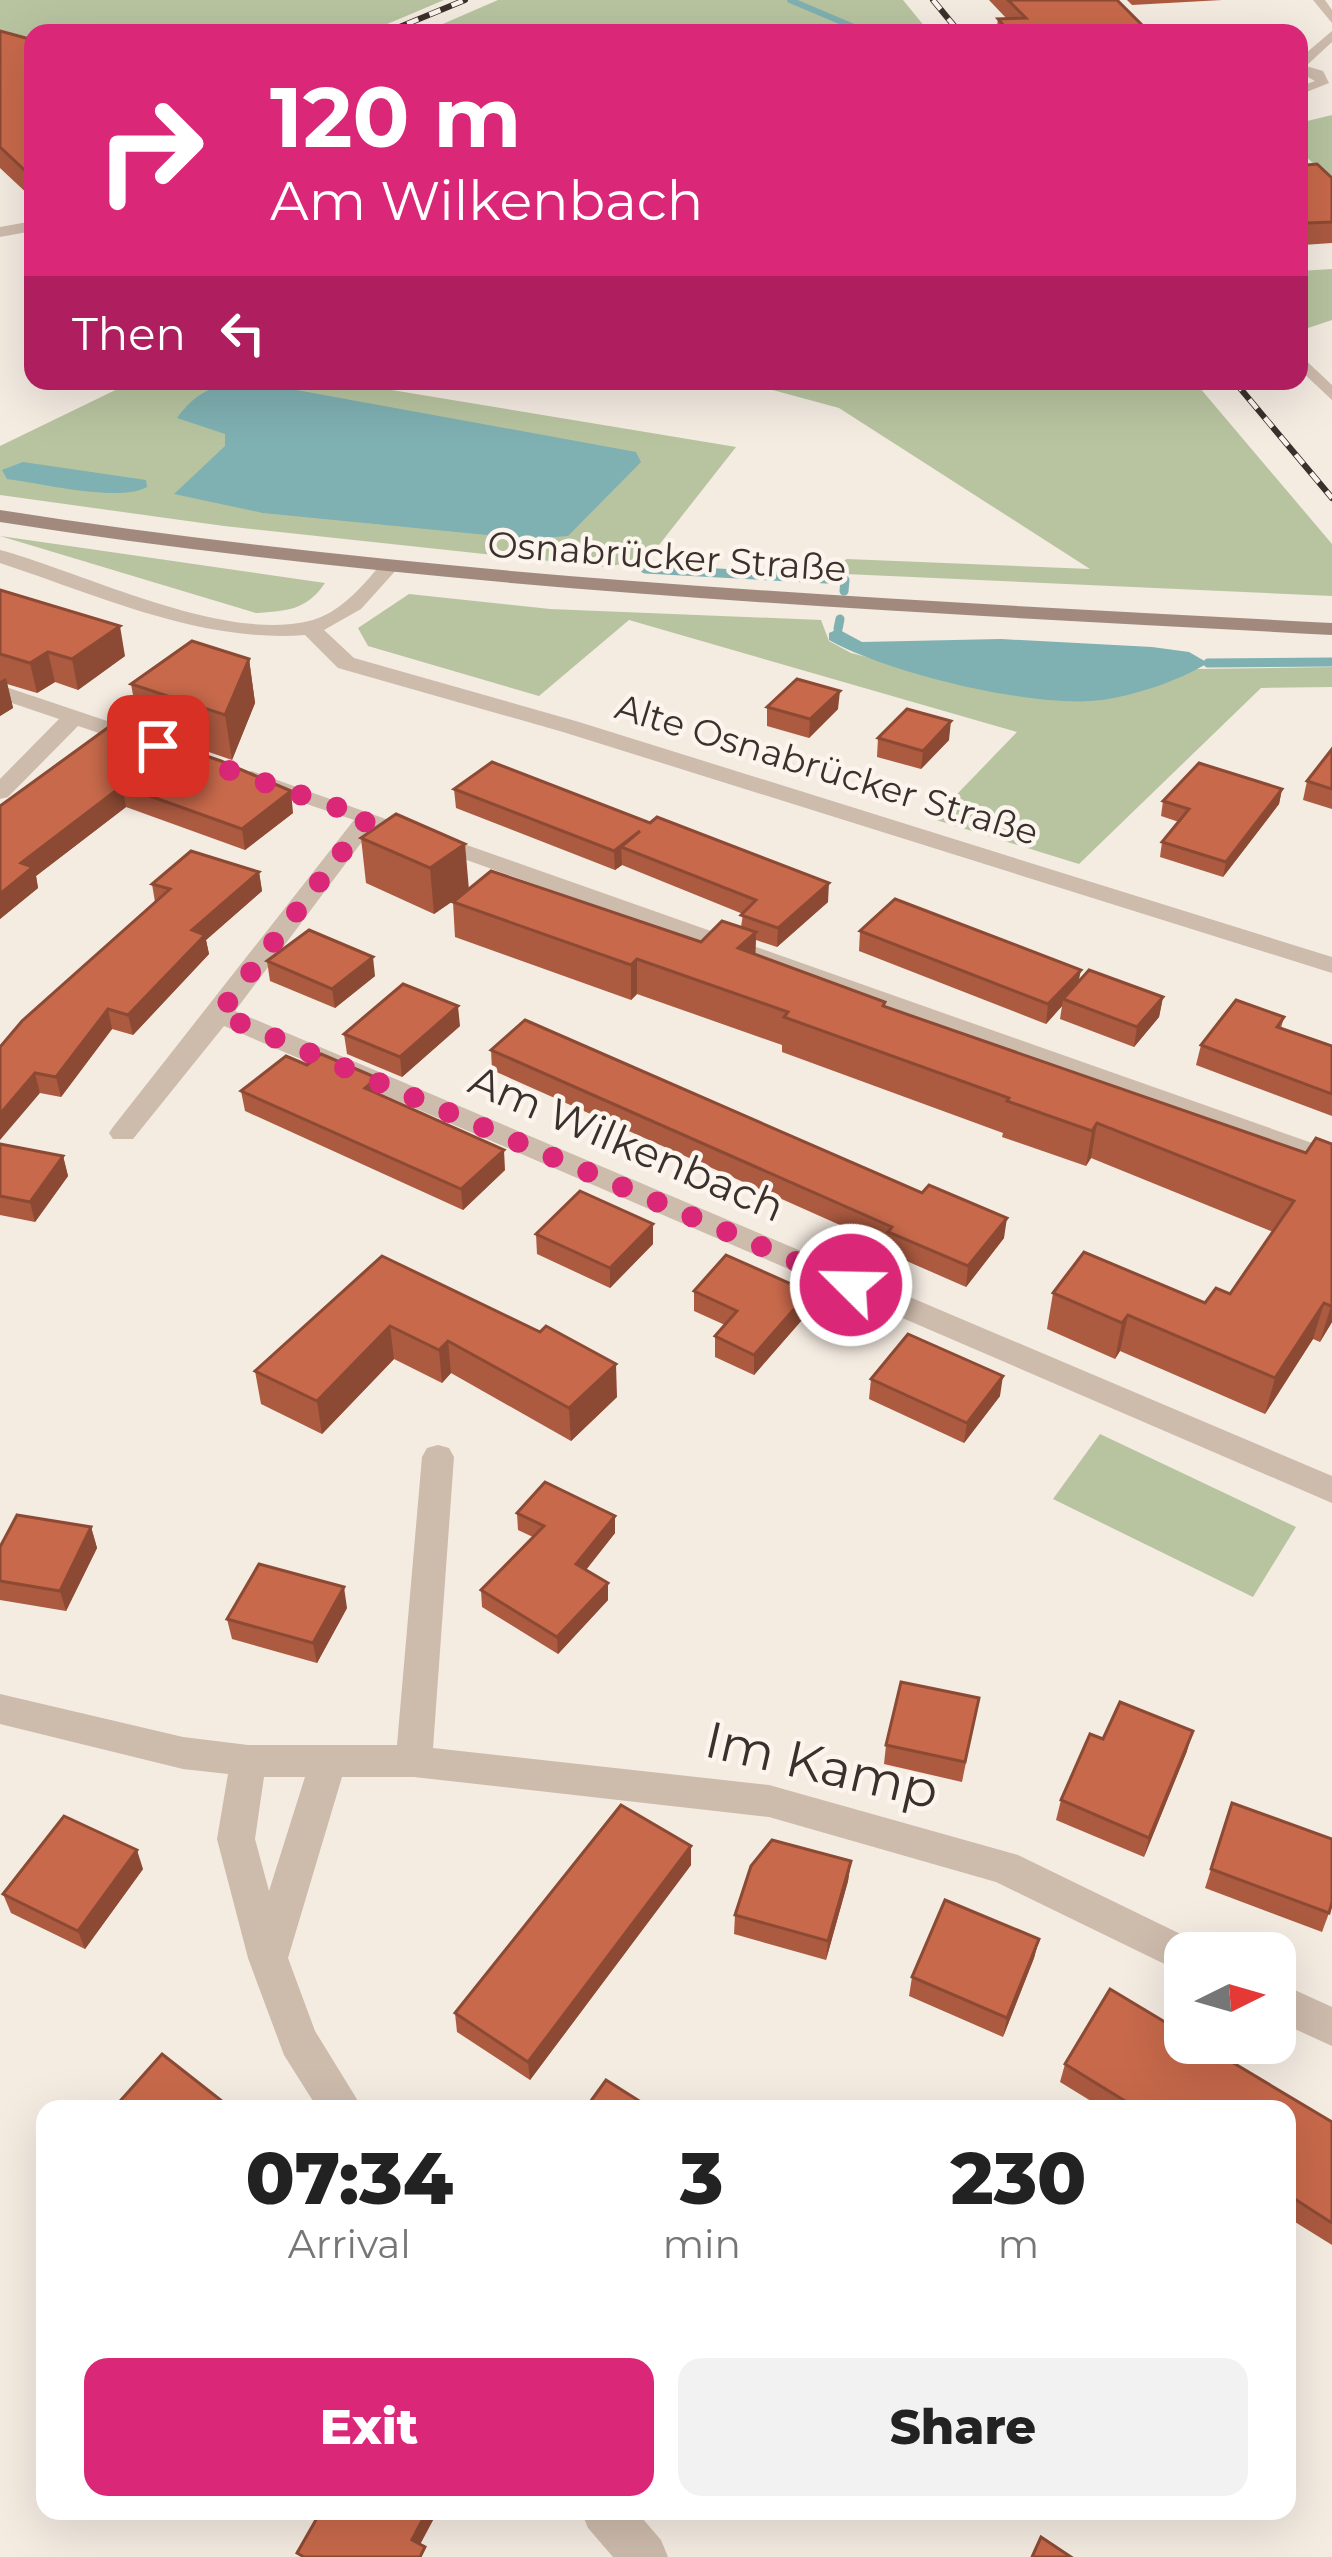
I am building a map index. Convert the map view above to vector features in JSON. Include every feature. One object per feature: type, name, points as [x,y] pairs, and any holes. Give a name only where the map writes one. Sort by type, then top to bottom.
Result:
[{"type":"main road","name":"Osnabrücker Straße","points":[[0,516],[388,568],[569,586],[1332,629]]},
{"type":"street","points":[[1319,0],[1332,19]]},
{"type":"street","points":[[1308,58],[1332,35]]},
{"type":"street","points":[[1308,70],[1318,74],[1322,83],[1308,88]]},
{"type":"street","points":[[1308,369],[1332,395]]},
{"type":"street","points":[[0,556],[247,632],[310,628],[355,606],[388,568]]},
{"type":"street","name":"Alte Osnabrücker Straße","points":[[310,628],[346,662],[571,727],[1332,965]]},
{"type":"street","points":[[0,692],[165,748]]},
{"type":"street","points":[[0,791],[74,717]]},
{"type":"street","points":[[233,771],[1332,1160]]},
{"type":"street","points":[[123,1133],[368,818]]},
{"type":"street","name":"Am Wilkenbach","points":[[219,1014],[1332,1490]]},
{"type":"street","points":[[414,1761],[438,1456]]},
{"type":"street","name":"Im Kamp","points":[[0,1708],[183,1753],[248,1761],[414,1761],[770,1801],[1004,1867],[1164,1946]]},
{"type":"street","points":[[248,1761],[236,1839],[268,1958],[298,2041],[336,2100]]},
{"type":"street","points":[[268,1958],[328,1762]]},
{"type":"street","points":[[1296,2010],[1332,2027]]},
{"type":"street","points":[[613,2520],[644,2557]]},
{"type":"green space","points":[[0,0],[444,0],[387,24],[24,24],[24,55],[0,48]]},
{"type":"green space","points":[[498,0],[903,0],[923,24],[443,24]]},
{"type":"green space","points":[[1332,115],[1332,181],[1308,158],[1308,121]]},
{"type":"green space","points":[[1332,269],[1332,320],[1308,328],[1308,270]]},
{"type":"green space","points":[[115,390],[391,390],[736,447],[648,559],[606,567],[224,526],[0,495],[0,446]]},
{"type":"green space","points":[[773,390],[1202,390],[1332,544],[1332,596],[823,573],[847,559],[1090,569],[839,408]]},
{"type":"green space","points":[[0,536],[325,583],[311,599],[295,607],[256,613]]},
{"type":"green space","points":[[409,594],[550,609],[821,620],[829,641],[851,653],[1018,696],[1065,700],[1127,694],[1197,669],[1332,667],[1332,687],[1261,688],[1079,864],[933,819],[1017,732],[629,620],[539,696],[368,646],[358,628]]},
{"type":"green space","points":[[1100,1434],[1296,1527],[1253,1597],[1053,1499]]},
{"type":"water","points":[[210,390],[297,390],[636,452],[641,462],[568,536],[528,539],[263,513],[174,494],[225,446],[225,434],[177,418]]},
{"type":"water","points":[[23,462],[146,480],[147,487],[99,493],[7,479],[2,470]]},
{"type":"water","points":[[838,629],[862,642],[1001,639],[1152,647],[1189,652],[1208,663],[1115,698],[1039,699],[962,686],[887,665],[829,640],[829,633]]},
{"type":"building","points":[[1008,0],[1117,0],[1141,24],[1002,24],[998,19],[1026,18]]},
{"type":"building","points":[[0,31],[24,38],[24,170],[0,147]]},
{"type":"building","points":[[1317,164],[1332,178],[1332,222],[1308,223],[1308,165]]},
{"type":"building","points":[[0,590],[120,626],[72,659],[48,652],[30,663],[0,654]]},
{"type":"building","points":[[192,641],[249,659],[225,715],[131,684]]},
{"type":"building","points":[[797,679],[840,691],[810,719],[767,707]]},
{"type":"building","points":[[907,709],[951,721],[923,751],[878,738]]},
{"type":"building","points":[[113,724],[291,791],[242,829],[122,786],[21,863],[33,867],[0,894],[0,806]]},
{"type":"building","points":[[1332,749],[1332,789],[1307,781]]},
{"type":"building","points":[[492,762],[650,823],[657,817],[829,883],[778,928],[741,915],[756,900],[621,847],[640,831],[614,851],[454,789]]},
{"type":"building","points":[[1199,763],[1282,789],[1226,862],[1162,842],[1189,809],[1163,801]]},
{"type":"building","points":[[396,814],[465,844],[430,868],[361,838]]},
{"type":"building","points":[[191,851],[259,872],[192,930],[205,935],[128,1015],[108,1009],[56,1077],[35,1073],[0,1114],[0,1047],[22,1021],[170,889],[152,884]]},
{"type":"building","points":[[491,871],[701,942],[722,921],[756,932],[738,948],[885,1002],[883,1006],[1306,1153],[1316,1138],[1332,1144],[1331,1306],[1324,1303],[1275,1378],[1128,1315],[1122,1323],[1053,1293],[1084,1252],[1205,1303],[1216,1288],[1230,1294],[1294,1201],[1097,1123],[1092,1131],[1007,1101],[1009,1098],[784,1017],[788,1012],[637,959],[631,965],[453,902]]},
{"type":"building","points":[[895,899],[1081,970],[1048,1004],[860,931]]},
{"type":"building","points":[[309,930],[373,957],[332,989],[267,961]]},
{"type":"building","points":[[1089,970],[1163,997],[1137,1027],[1063,999]]},
{"type":"building","points":[[403,984],[458,1006],[400,1057],[344,1034]]},
{"type":"building","points":[[1236,1000],[1284,1017],[1277,1027],[1332,1046],[1332,1094],[1201,1045]]},
{"type":"building","points":[[525,1020],[922,1193],[929,1185],[1007,1218],[968,1266],[888,1232],[892,1227],[491,1050]]},
{"type":"building","points":[[321,1054],[377,1078],[365,1088],[504,1150],[461,1189],[241,1091],[286,1056],[307,1065]]},
{"type":"building","points":[[0,1144],[63,1156],[30,1202],[0,1196]]},
{"type":"building","points":[[580,1191],[653,1224],[610,1268],[536,1234]]},
{"type":"building","points":[[726,1255],[809,1292],[754,1355],[715,1336],[737,1311],[694,1291]]},
{"type":"building","points":[[382,1256],[540,1332],[546,1326],[616,1364],[569,1408],[448,1341],[439,1350],[390,1326],[317,1401],[255,1371]]},
{"type":"building","points":[[908,1334],[1003,1376],[967,1423],[871,1379]]},
{"type":"building","points":[[545,1482],[615,1516],[576,1564],[608,1583],[557,1637],[481,1590],[544,1526],[517,1513]]},
{"type":"building","points":[[17,1515],[91,1527],[60,1591],[0,1581],[0,1547]]},
{"type":"building","points":[[259,1564],[344,1587],[313,1643],[227,1619]]},
{"type":"building","points":[[901,1682],[979,1698],[965,1762],[886,1745]]},
{"type":"building","points":[[1120,1702],[1193,1731],[1149,1838],[1061,1800],[1090,1734],[1103,1739]]},
{"type":"building","points":[[1232,1803],[1332,1839],[1329,1913],[1211,1869]]},
{"type":"building","points":[[621,1805],[691,1846],[528,2062],[455,2013]]},
{"type":"building","points":[[64,1816],[137,1850],[78,1931],[3,1894]]},
{"type":"building","points":[[772,1840],[851,1861],[828,1941],[735,1915],[751,1866]]},
{"type":"building","points":[[945,1900],[1039,1939],[1007,2018],[912,1977]]},
{"type":"building","points":[[1110,1989],[1164,2021],[1164,2064],[1235,2064],[1295,2100],[1123,2100],[1065,2064]]},
{"type":"building","points":[[162,2054],[221,2100],[121,2100]]},
{"type":"building","points":[[606,2080],[638,2100],[592,2100]]},
{"type":"building","points":[[1296,2100],[1332,2122],[1332,2223],[1296,2200]]},
{"type":"building","points":[[316,2520],[422,2520],[412,2540],[425,2547],[420,2557],[304,2557],[297,2553]]},
{"type":"building","points":[[1041,2537],[1071,2557],[1032,2557]]},
{"type":"waterway","points":[[790,0],[847,24]]},
{"type":"waterway","points":[[645,569],[845,580],[844,591]]},
{"type":"waterway","points":[[838,629],[840,619]]},
{"type":"waterway","points":[[1208,663],[1332,662]]},
{"type":"railway","points":[[407,24],[465,0]]},
{"type":"railway","points":[[933,0],[953,24]]},
{"type":"railway","points":[[1242,390],[1332,498]]},
{"type":"route","points":[[158,746],[368,818],[219,1014],[851,1285]]}]
